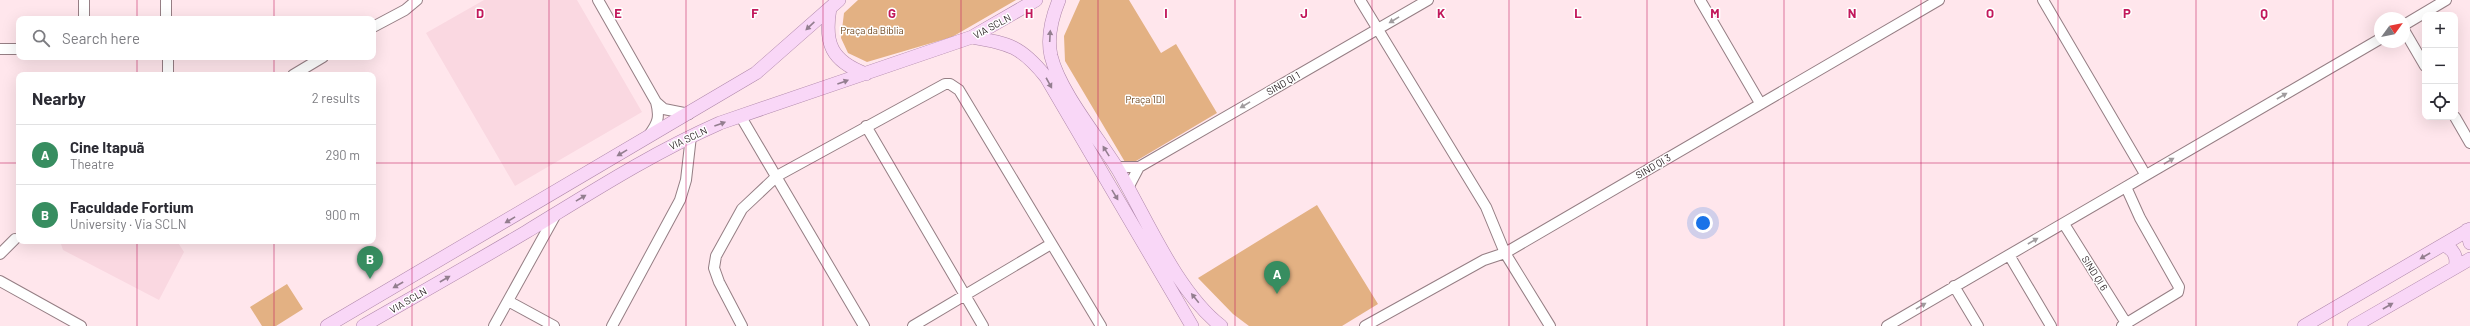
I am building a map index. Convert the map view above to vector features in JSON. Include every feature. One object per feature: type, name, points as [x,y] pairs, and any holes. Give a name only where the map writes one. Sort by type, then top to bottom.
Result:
[{"type":"main road","name":"VIA SCLN","points":[[363,326],[496,250],[656,154],[691,136],[741,117],[972,37],[1036,0]]},
{"type":"main road","points":[[1059,0],[1052,22],[1050,38],[1051,56],[1060,80],[1116,167],[1184,284],[1210,317],[1221,326]]},
{"type":"main road","name":"VIA SCLN","points":[[327,326],[485,235],[690,114],[756,73],[835,4]]},
{"type":"main road","points":[[835,4],[827,27],[830,45],[840,61],[866,74]]},
{"type":"main road","points":[[972,37],[1000,42],[1018,49],[1046,77],[1192,326]]},
{"type":"main road","points":[[2304,326],[2442,245],[2469,234]]},
{"type":"main road","points":[[485,235],[496,250]]},
{"type":"main road","points":[[2442,245],[2454,253],[2457,259],[2455,268]]},
{"type":"main road","points":[[2354,326],[2469,260]]},
{"type":"street","points":[[84,0],[84,16]]},
{"type":"street","points":[[166,0],[166,16]]},
{"type":"street","points":[[376,25],[405,10],[417,0]]},
{"type":"street","points":[[598,0],[656,102],[659,115],[658,123],[647,138]]},
{"type":"street","points":[[1360,0],[1486,207],[1505,253],[1550,326]]},
{"type":"street","name":"SIND QI 1","points":[[1139,167],[1428,0]]},
{"type":"street","points":[[1700,0],[1760,103]]},
{"type":"street","name":"SIND QI 3","points":[[1365,326],[1484,260],[1505,253],[1939,0]]},
{"type":"street","points":[[2043,0],[2145,174]]},
{"type":"street","points":[[2410,21],[2446,0]]},
{"type":"street","points":[[2410,40],[2422,61]]},
{"type":"street","points":[[1890,325],[1954,286],[2064,224],[2145,174],[2374,42]]},
{"type":"street","points":[[0,49],[16,49]]},
{"type":"street","points":[[168,60],[168,72]]},
{"type":"street","points":[[298,72],[318,60]]},
{"type":"street","points":[[742,326],[736,317],[714,268],[716,256],[742,209],[777,176],[940,85],[950,84],[955,86],[1101,326]]},
{"type":"street","points":[[656,102],[664,109],[690,114]]},
{"type":"street","points":[[741,117],[864,326]]},
{"type":"street","points":[[2457,120],[2470,143]]},
{"type":"street","points":[[866,126],[983,326]]},
{"type":"street","points":[[612,326],[680,200],[686,180],[691,136]]},
{"type":"street","points":[[1116,167],[1139,167],[1128,188]]},
{"type":"street","points":[[2124,325],[2178,292],[2179,287],[2140,218],[2126,187]]},
{"type":"street","points":[[494,326],[556,214]]},
{"type":"street","name":"SIND QI 6","points":[[2064,224],[2124,325]]},
{"type":"street","points":[[0,245],[16,238]]},
{"type":"street","points":[[0,254],[16,239]]},
{"type":"street","points":[[913,326],[1051,244]]},
{"type":"street","points":[[2009,255],[2051,326]]},
{"type":"street","points":[[0,281],[81,326]]},
{"type":"street","points":[[1954,286],[1978,326]]},
{"type":"street","points":[[508,301],[554,326]]},
{"type":"street","points":[[730,326],[736,317]]},
{"type":"shaded area","points":[[484,0],[577,0],[642,112],[515,186],[426,33]]},
{"type":"shaded area","points":[[61,244],[179,244],[184,252],[159,300],[63,250]]},
{"type":"green space","name":"Praça da Bíblia","points":[[858,0],[1016,0],[952,37],[867,62],[848,53],[841,38],[844,13]]},
{"type":"green space","name":"Praça 1DI","points":[[1080,0],[1129,0],[1161,53],[1176,44],[1217,113],[1136,161],[1125,162],[1065,61],[1064,36]]},
{"type":"green space","points":[[1317,205],[1378,304],[1342,326],[1249,326],[1233,314],[1198,278]]},
{"type":"green space","points":[[287,284],[303,309],[276,326],[262,326],[250,307]]},
{"type":"place","name":"Faculdade Fortium","points":[[370,279]]},
{"type":"place","name":"Cine Itapuã","points":[[1277,294]]}]
